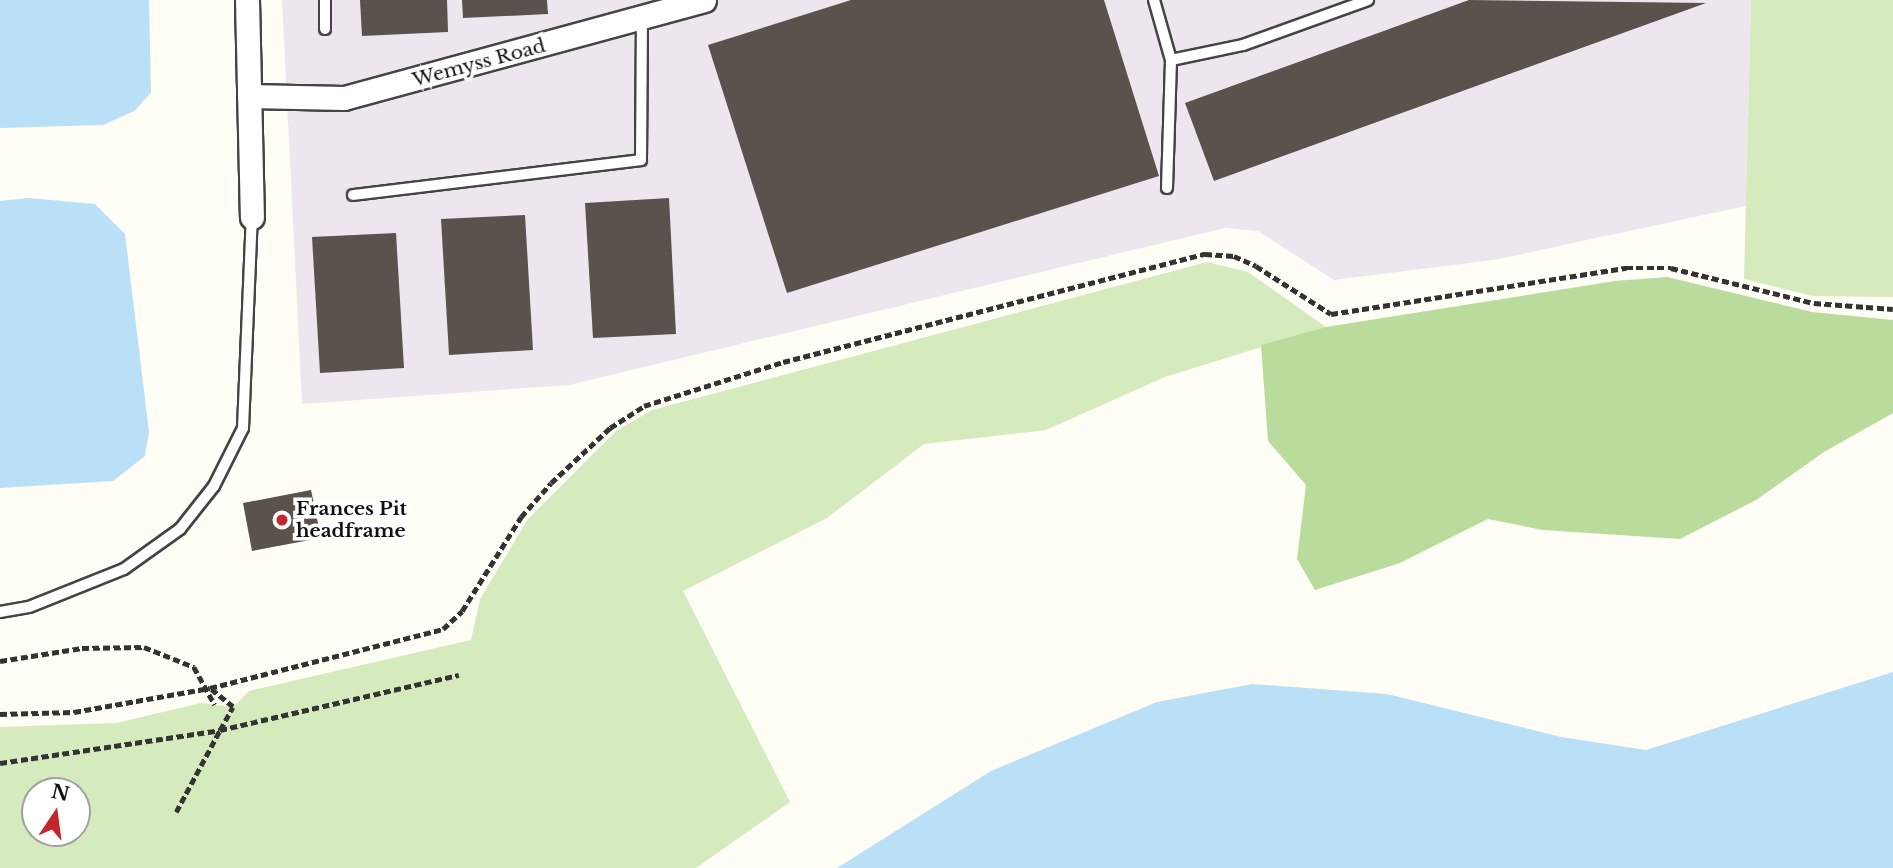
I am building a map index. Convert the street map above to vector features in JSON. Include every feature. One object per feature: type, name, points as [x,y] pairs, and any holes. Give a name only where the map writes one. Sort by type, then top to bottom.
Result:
[{"type":"street","points":[[247,0],[252,217]]},
{"type":"street","name":"Wemyss Road","points":[[249,96],[344,98],[704,0]]},
{"type":"lane","points":[[325,0],[326,29]]},
{"type":"lane","points":[[1154,0],[1171,60],[1167,188]]},
{"type":"lane","points":[[1171,60],[1242,45],[1368,0]]},
{"type":"lane","points":[[353,195],[641,160],[642,18]]},
{"type":"lane","points":[[0,612],[29,607],[124,569],[180,529],[214,486],[243,428],[250,347],[252,217]]},
{"type":"path","points":[[0,714],[74,712],[210,688],[443,629],[462,611],[521,517],[551,483],[610,428],[666,396],[1205,254],[1234,256],[1256,266],[1331,314],[1626,268],[1671,268],[1814,303],[1893,309]]},
{"type":"path","points":[[0,662],[82,648],[144,647],[194,667],[210,688],[233,707],[176,812]]},
{"type":"path","points":[[0,764],[220,730],[459,675]]},
{"type":"path","points":[[210,688],[215,705]]},
{"type":"shaded area","points":[[282,0],[1751,0],[1746,206],[1494,260],[1334,280],[1258,231],[1225,228],[569,385],[302,404]]},
{"type":"green space","points":[[1751,0],[1893,0],[1893,297],[1812,296],[1744,279]]},
{"type":"green space","points":[[1207,262],[1248,272],[1326,327],[1165,377],[1046,430],[924,444],[827,518],[683,591],[790,802],[696,868],[0,868],[0,727],[116,723],[201,703],[233,707],[249,691],[471,640],[480,599],[528,519],[616,431],[652,410]]},
{"type":"green space","points":[[1667,277],[1812,312],[1893,320],[1893,413],[1824,452],[1756,500],[1680,539],[1543,530],[1488,519],[1400,563],[1315,590],[1297,559],[1306,485],[1268,441],[1261,345],[1326,327],[1615,281]]},
{"type":"water","points":[[0,0],[149,0],[151,93],[134,111],[103,125],[0,128]]},
{"type":"water","points":[[28,198],[95,204],[125,234],[149,432],[145,456],[113,481],[0,488],[0,201]]},
{"type":"water","points":[[1893,672],[1893,868],[837,868],[991,771],[1157,702],[1252,684],[1387,694],[1561,737],[1646,750]]},
{"type":"building","points":[[360,0],[447,0],[448,32],[362,36]]},
{"type":"building","points":[[462,0],[547,0],[548,14],[463,18]]},
{"type":"building","points":[[851,0],[1104,0],[1159,176],[787,293],[708,45]]},
{"type":"building","points":[[1469,0],[1706,3],[1214,181],[1185,103]]},
{"type":"building","points":[[669,198],[676,334],[593,338],[585,203]]},
{"type":"building","points":[[525,215],[533,350],[449,355],[441,219]]},
{"type":"building","points":[[396,233],[404,368],[320,373],[312,237]]},
{"type":"building","name":"Frances Pit headframe","points":[[311,490],[321,538],[252,551],[243,503]]},
{"type":"place","name":"Frances Pit headframe","points":[[282,520]]}]
